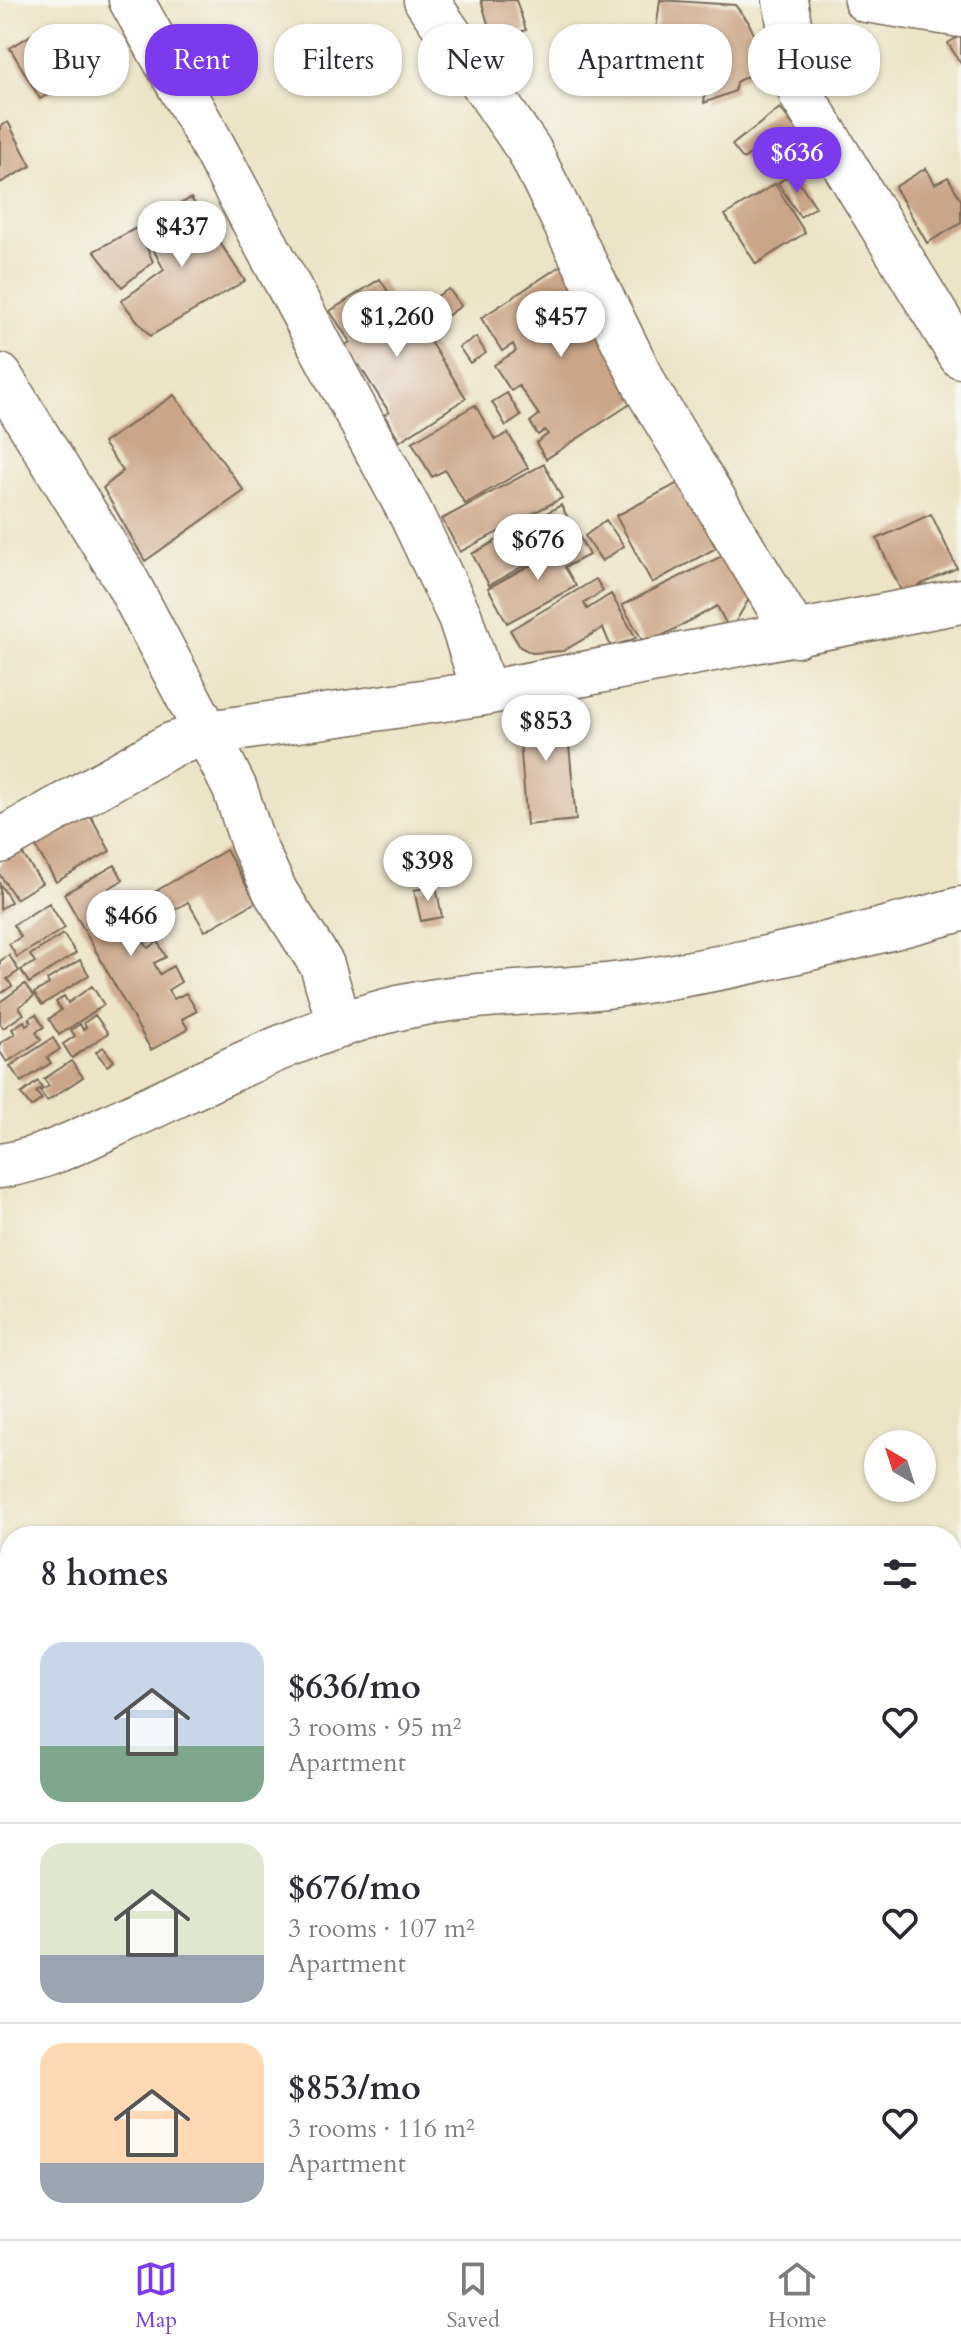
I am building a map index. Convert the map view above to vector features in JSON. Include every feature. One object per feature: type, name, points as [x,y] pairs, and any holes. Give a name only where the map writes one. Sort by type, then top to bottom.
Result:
[{"type":"street","points":[[131,0],[410,512],[460,617],[485,693]]},
{"type":"street","points":[[426,0],[529,150],[648,391],[796,635]]},
{"type":"street","points":[[785,0],[801,94],[961,356]]},
{"type":"street","points":[[866,0],[961,15]]},
{"type":"street","points":[[0,376],[125,578],[207,733],[235,789],[253,844],[276,893],[322,965],[340,1026]]},
{"type":"street","points":[[0,841],[171,745],[207,733],[485,693],[961,601]]},
{"type":"street","points":[[0,1166],[62,1148],[291,1042],[403,1007],[479,995],[635,983],[730,966],[961,909]]},
{"type":"building","points":[[481,0],[516,0],[524,24],[488,24]]},
{"type":"building","points":[[660,0],[735,5],[749,24],[748,76],[736,82],[732,92],[732,24],[657,24]]},
{"type":"building","points":[[961,35],[961,64],[948,43]]},
{"type":"building","points":[[24,39],[24,72],[10,48]]},
{"type":"building","points":[[705,96],[722,96],[704,103]]},
{"type":"building","points":[[780,108],[805,140],[769,169],[755,151],[743,159],[732,145]]},
{"type":"building","points":[[8,122],[31,166],[0,183],[0,126]]},
{"type":"building","points":[[926,168],[935,184],[948,177],[961,200],[961,223],[927,243],[895,187]]},
{"type":"building","points":[[793,173],[816,207],[800,217],[778,183]]},
{"type":"building","points":[[775,184],[805,233],[756,264],[725,215]]},
{"type":"building","points":[[191,198],[245,281],[150,336],[121,301],[164,270],[141,226]]},
{"type":"building","points":[[138,227],[153,262],[122,287],[94,251]]},
{"type":"building","points":[[568,261],[641,397],[546,459],[536,443],[548,434],[545,430],[538,435],[530,422],[539,415],[519,386],[511,391],[494,365],[516,351],[513,344],[502,351],[481,318]]},
{"type":"building","points":[[380,279],[399,309],[406,304],[466,398],[400,441],[384,415],[389,412],[359,365],[357,367],[343,347],[350,342],[330,311]]},
{"type":"building","points":[[449,289],[461,306],[444,318],[432,299]]},
{"type":"building","points":[[476,337],[486,353],[470,363],[459,347]]},
{"type":"building","points":[[507,393],[521,416],[506,426],[492,402]]},
{"type":"building","points":[[174,395],[244,491],[145,561],[103,488],[123,471],[103,443]]},
{"type":"building","points":[[475,405],[495,440],[508,433],[528,468],[465,504],[445,470],[432,477],[412,442]]},
{"type":"building","points":[[544,464],[562,498],[460,552],[442,519]]},
{"type":"building","points":[[680,482],[716,548],[652,583],[616,516]]},
{"type":"building","points":[[561,505],[571,524],[547,537],[554,549],[489,585],[472,554]]},
{"type":"building","points":[[931,514],[957,568],[902,593],[877,539]]},
{"type":"building","points":[[606,520],[624,546],[602,561],[585,536]]},
{"type":"building","points":[[580,538],[589,555],[565,567],[576,586],[507,623],[488,588]]},
{"type":"building","points":[[726,554],[752,594],[730,631],[717,606],[645,645],[622,605]]},
{"type":"building","points":[[596,579],[603,591],[584,603],[587,609],[611,594],[636,638],[611,647],[603,628],[563,651],[532,653],[520,647],[510,630]]},
{"type":"building","points":[[565,702],[576,820],[527,825],[517,706]]},
{"type":"building","points":[[88,811],[110,851],[56,882],[33,842]]},
{"type":"building","points":[[20,850],[42,883],[16,899],[0,875],[0,863]]},
{"type":"building","points":[[226,850],[256,902],[205,931],[188,902],[164,916],[151,894]]},
{"type":"building","points":[[115,865],[123,880],[109,888],[116,900],[130,892],[139,908],[128,915],[133,924],[144,917],[152,931],[141,937],[148,948],[158,942],[166,957],[154,963],[160,974],[173,966],[181,982],[168,990],[174,999],[186,993],[197,1011],[182,1019],[188,1029],[151,1050],[64,894]]},
{"type":"building","points":[[0,884],[11,902],[0,909]]},
{"type":"building","points":[[436,886],[442,917],[421,921],[414,890]]},
{"type":"building","points":[[49,903],[65,928],[17,957],[9,944],[21,937],[13,925]]},
{"type":"building","points":[[63,934],[76,953],[29,983],[21,970],[35,962],[30,955]]},
{"type":"building","points":[[9,955],[19,971],[7,979],[12,986],[0,994],[0,961]]},
{"type":"building","points":[[80,960],[89,975],[42,1005],[34,993],[49,984],[47,980]]},
{"type":"building","points":[[25,984],[34,996],[19,1007],[24,1014],[3,1028],[0,1023],[0,1002]]},
{"type":"building","points":[[92,986],[104,1005],[59,1035],[49,1019],[61,1010],[56,1002],[64,996],[68,1003]]},
{"type":"building","points":[[36,1014],[44,1027],[36,1032],[41,1040],[7,1062],[0,1052],[0,1043],[15,1034],[12,1029],[24,1021],[26,1025],[31,1022],[29,1018]]},
{"type":"building","points":[[95,1015],[108,1033],[72,1058],[63,1044],[75,1036],[71,1030],[80,1024],[83,1030],[86,1027],[84,1023]]},
{"type":"building","points":[[53,1038],[60,1049],[47,1058],[51,1063],[21,1082],[10,1066]]},
{"type":"building","points":[[103,1047],[114,1061],[107,1066],[96,1052]]},
{"type":"building","points":[[71,1061],[83,1077],[47,1101],[40,1091],[49,1086],[44,1079]]},
{"type":"building","points":[[38,1081],[42,1087],[36,1092],[42,1099],[31,1107],[21,1094]]}]
